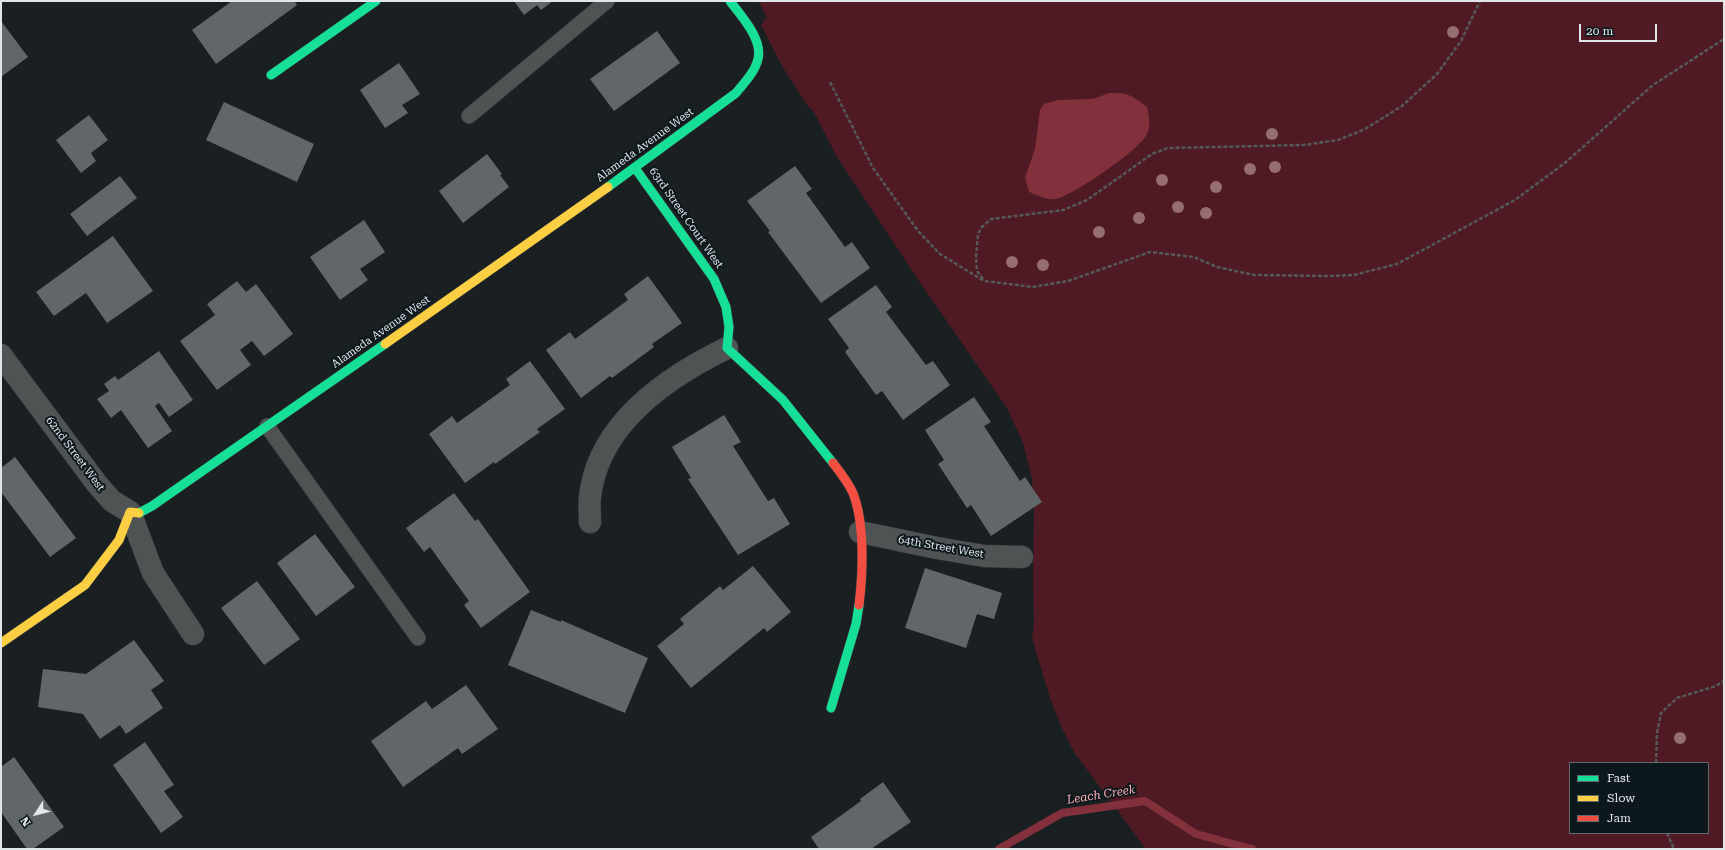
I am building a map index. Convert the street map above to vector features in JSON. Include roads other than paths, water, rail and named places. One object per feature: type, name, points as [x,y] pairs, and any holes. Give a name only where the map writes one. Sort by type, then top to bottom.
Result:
[{"type":"street","points":[[271,75],[376,1]]},
{"type":"street","name":"Alameda Avenue West","points":[[130,512],[140,513],[152,506],[635,168],[736,92],[750,75],[758,60],[759,47],[751,31],[730,1]]},
{"type":"street","name":"63rd Street Court West","points":[[635,168],[714,279],[726,307],[729,327],[727,348]]},
{"type":"street","points":[[590,522],[590,497],[594,475],[605,450],[621,424],[637,406],[668,382],[688,369],[727,348],[783,400],[844,478],[853,494],[860,532],[862,580],[856,624],[831,708]]},
{"type":"street","name":"62nd Street West","points":[[1,355],[97,484],[112,501],[130,512]]},
{"type":"street","points":[[130,512],[153,573],[193,634]]},
{"type":"street","points":[[1,644],[85,585],[119,540],[130,512]]},
{"type":"street","name":"64th Street West","points":[[860,532],[937,548],[976,554],[1022,557]]},
{"type":"lane","points":[[469,116],[606,1]]},
{"type":"lane","points":[[267,426],[418,638]]},
{"type":"waterway","name":"Leach Creek","points":[[999,849],[1062,813],[1145,801],[1196,834],[1252,849]]}]
